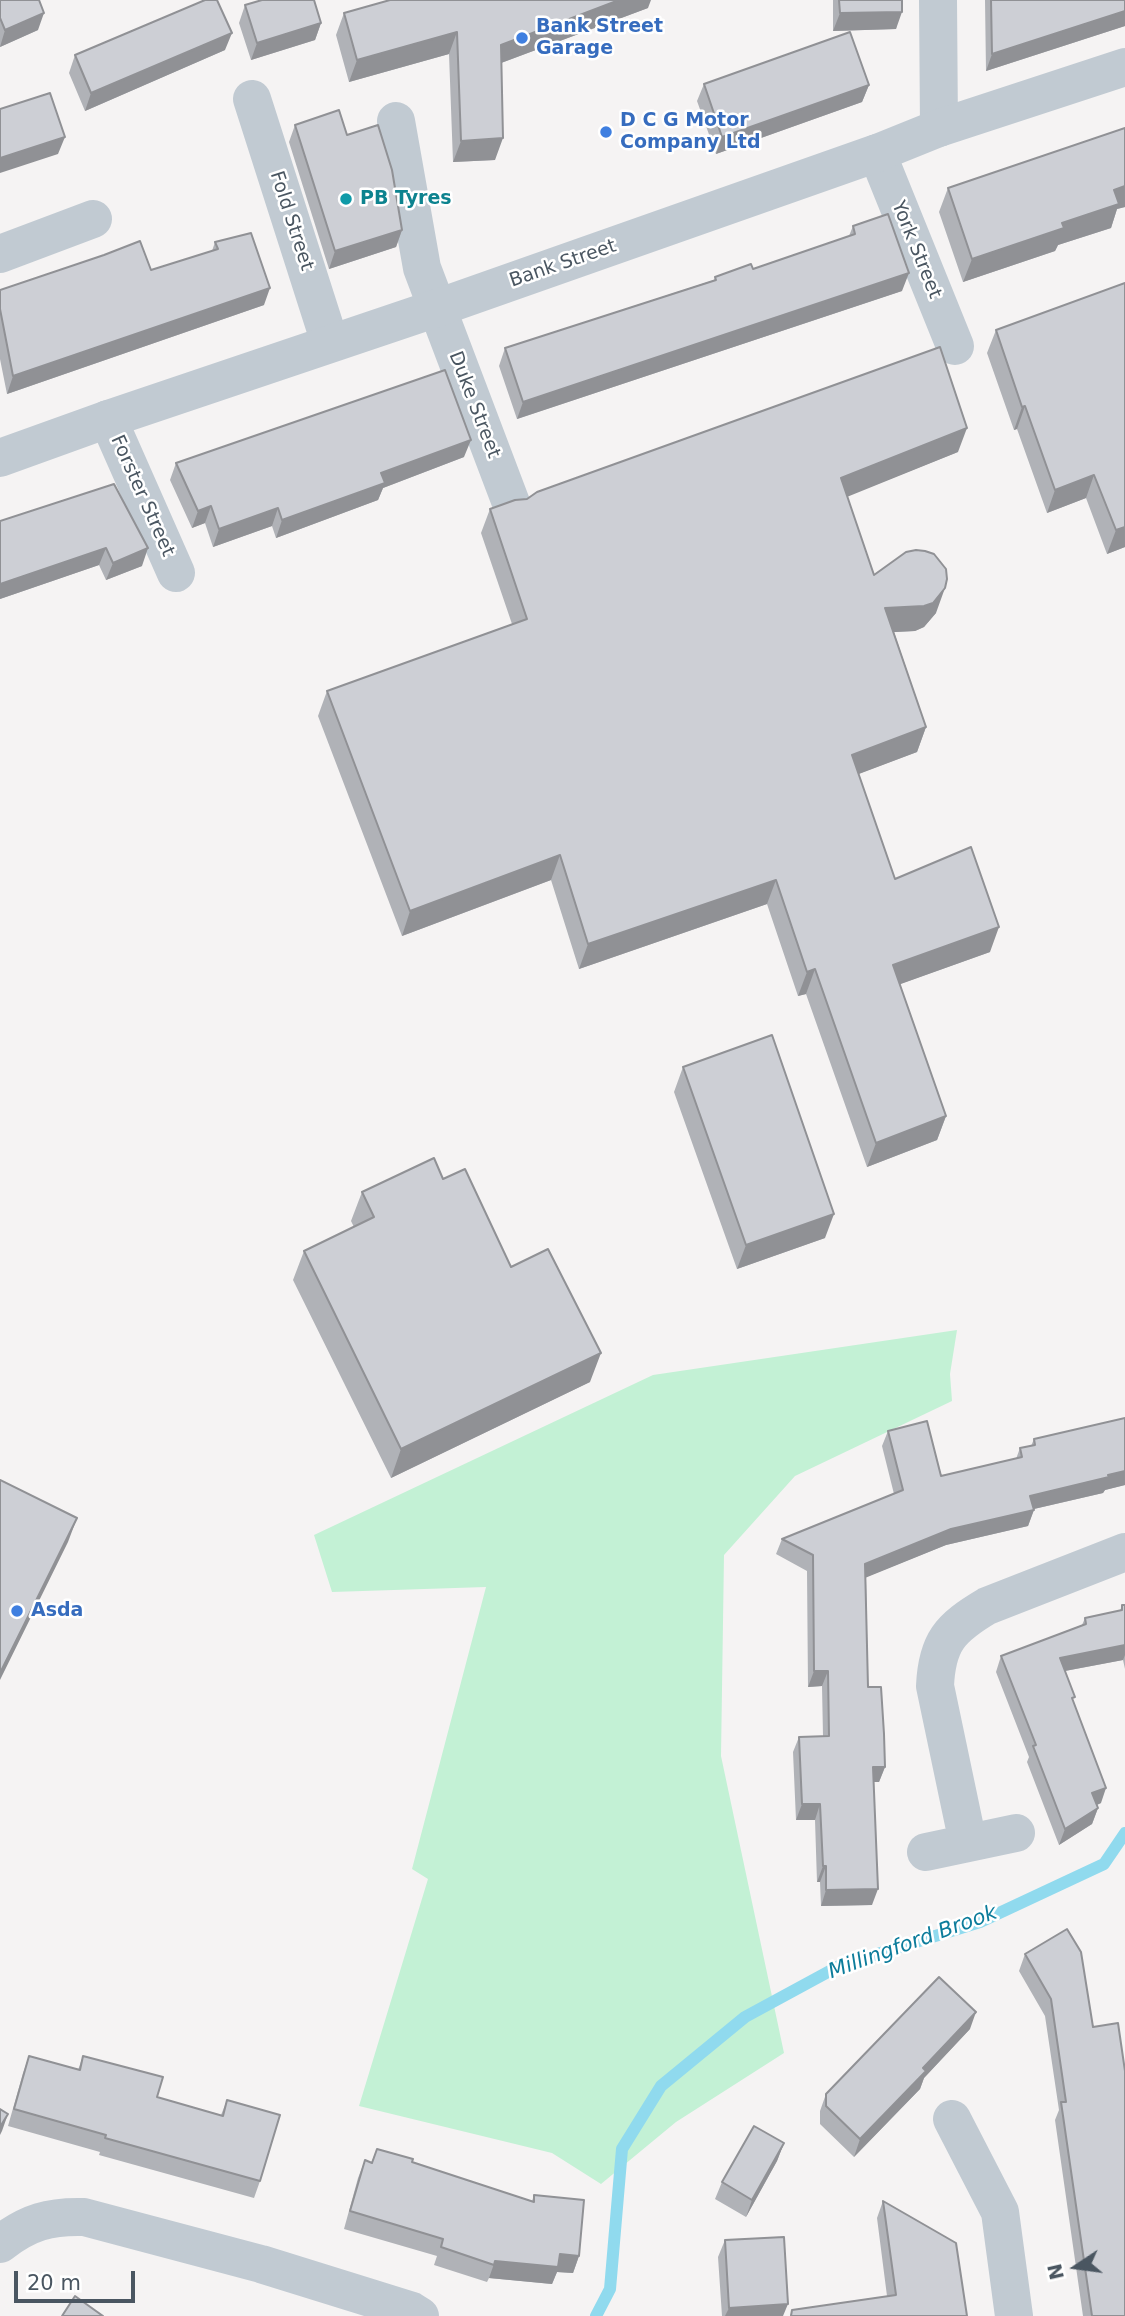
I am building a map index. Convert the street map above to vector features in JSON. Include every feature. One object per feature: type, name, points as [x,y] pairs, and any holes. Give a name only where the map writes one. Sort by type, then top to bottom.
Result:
[{"type":"street","points":[[938,0],[939,128]]},
{"type":"street","name":"Bank Street","points":[[0,458],[437,308],[877,153],[939,128],[1125,67]]},
{"type":"street","name":"Fold Street","points":[[252,99],[330,343]]},
{"type":"street","name":"Duke Street","points":[[396,121],[422,268],[511,503]]},
{"type":"street","name":"York Street","points":[[877,153],[955,346]]},
{"type":"street","points":[[0,254],[93,219]]},
{"type":"street","name":"Forster Street","points":[[108,419],[176,573]]},
{"type":"street","points":[[968,1843],[936,1686],[936,1666],[941,1648],[966,1619],[988,1606],[1125,1552]]},
{"type":"street","points":[[926,1852],[1016,1833]]},
{"type":"street","points":[[952,2119],[1000,2212],[1014,2316]]},
{"type":"street","points":[[0,2244],[41,2220],[84,2217],[261,2264],[412,2311],[420,2316]]},
{"type":"green space","points":[[957,1330],[950,1374],[952,1401],[795,1476],[724,1555],[721,1756],[784,2053],[676,2122],[601,2184],[552,2153],[359,2106],[428,1879],[412,1869],[486,1587],[332,1592],[314,1535],[653,1375]]},
{"type":"building","points":[[0,0],[39,0],[44,13],[5,30],[0,18]]},
{"type":"building","points":[[205,0],[217,0],[232,33],[91,93],[75,55]]},
{"type":"building","points":[[262,0],[314,0],[321,23],[257,43],[245,5]]},
{"type":"building","points":[[390,0],[619,0],[501,45],[503,138],[461,141],[457,32],[357,60],[344,13]]},
{"type":"building","points":[[839,0],[902,0],[902,12],[840,13]]},
{"type":"building","points":[[991,0],[1125,0],[1125,11],[992,54]]},
{"type":"building","points":[[850,32],[869,85],[722,137],[704,84]]},
{"type":"building","points":[[50,93],[65,137],[0,158],[0,109]]},
{"type":"building","name":"PB Tyres","points":[[339,110],[347,135],[378,125],[392,170],[402,230],[335,251],[295,125]]},
{"type":"building","points":[[1125,128],[1125,186],[1114,190],[1119,204],[1062,223],[1064,228],[972,259],[948,188]]},
{"type":"building","points":[[888,214],[909,273],[523,402],[505,348],[716,280],[715,277],[751,264],[753,269],[855,234],[853,226]]},
{"type":"building","points":[[251,233],[270,288],[13,376],[0,309],[0,290],[140,241],[151,270],[218,249],[215,242]]},
{"type":"building","points":[[1125,283],[1125,527],[1116,530],[1094,475],[1055,490],[1025,406],[1022,407],[996,330]]},
{"type":"building","points":[[940,347],[967,428],[841,478],[874,575],[906,552],[916,550],[934,554],[946,569],[947,579],[945,588],[933,603],[885,608],[926,727],[852,755],[895,879],[971,847],[999,927],[893,965],[946,1116],[876,1143],[815,969],[807,972],[776,880],[588,944],[560,855],[410,911],[327,691],[527,619],[490,509],[515,500],[527,499],[537,492]]},
{"type":"building","points":[[445,370],[471,440],[381,473],[385,483],[282,520],[278,508],[219,529],[211,506],[198,511],[176,463]]},
{"type":"building","points":[[114,484],[148,548],[113,563],[106,548],[0,584],[0,521]]},
{"type":"building","points":[[772,1035],[834,1214],[746,1245],[683,1067]]},
{"type":"building","points":[[434,1158],[443,1179],[465,1169],[511,1267],[548,1249],[601,1353],[401,1449],[304,1251],[374,1217],[362,1192]]},
{"type":"building","points":[[1125,1418],[1125,1471],[1030,1496],[1034,1510],[951,1529],[865,1564],[868,1687],[881,1687],[884,1734],[885,1767],[873,1767],[878,1889],[826,1890],[820,1804],[802,1804],[799,1737],[829,1736],[828,1671],[814,1671],[813,1555],[782,1539],[903,1490],[888,1431],[927,1421],[941,1476],[1022,1457],[1020,1448],[1035,1445],[1034,1439]]},
{"type":"building","name":"Asda","points":[[0,1480],[77,1518],[0,1673]]},
{"type":"building","points":[[1122,1605],[1125,1605],[1125,1645],[1060,1658],[1106,1788],[1092,1793],[1098,1808],[1065,1829],[1001,1656],[1086,1624],[1085,1618],[1122,1610]]},
{"type":"building","points":[[1067,1929],[1081,1952],[1093,2027],[1118,2023],[1125,2071],[1125,2316],[1092,2316],[1061,2102],[1066,2102],[1051,1999],[1025,1954]]},
{"type":"building","points":[[939,1977],[976,2012],[923,2068],[926,2071],[860,2139],[826,2106],[826,2094]]},
{"type":"building","points":[[29,2056],[80,2070],[83,2056],[163,2077],[157,2097],[223,2116],[227,2100],[280,2115],[260,2181],[105,2138],[106,2135],[14,2109]]},
{"type":"building","points":[[0,2109],[8,2114],[0,2127]]},
{"type":"building","points":[[754,2126],[784,2143],[752,2200],[722,2182]]},
{"type":"building","points":[[377,2149],[534,2202],[534,2195],[584,2200],[579,2256],[560,2254],[558,2267],[495,2261],[494,2265],[441,2247],[443,2239],[350,2211],[365,2160],[372,2163]]},
{"type":"building","points":[[883,2201],[956,2243],[967,2316],[791,2316],[792,2310],[896,2295]]},
{"type":"building","points":[[784,2237],[788,2304],[729,2308],[725,2240]]},
{"type":"building","points":[[75,2296],[103,2316],[62,2316]]},
{"type":"waterway","name":"Millingford Brook","points":[[596,2316],[610,2289],[622,2149],[661,2086],[745,2017],[839,1966],[980,1922],[1104,1864],[1125,1833]]},
{"type":"place","name":"Bank Street Garage","points":[[522,38]]},
{"type":"place","name":"D C G Motor Company Ltd","points":[[606,132]]},
{"type":"place","name":"PB Tyres","points":[[346,199]]},
{"type":"place","name":"Asda","points":[[17,1611]]}]
